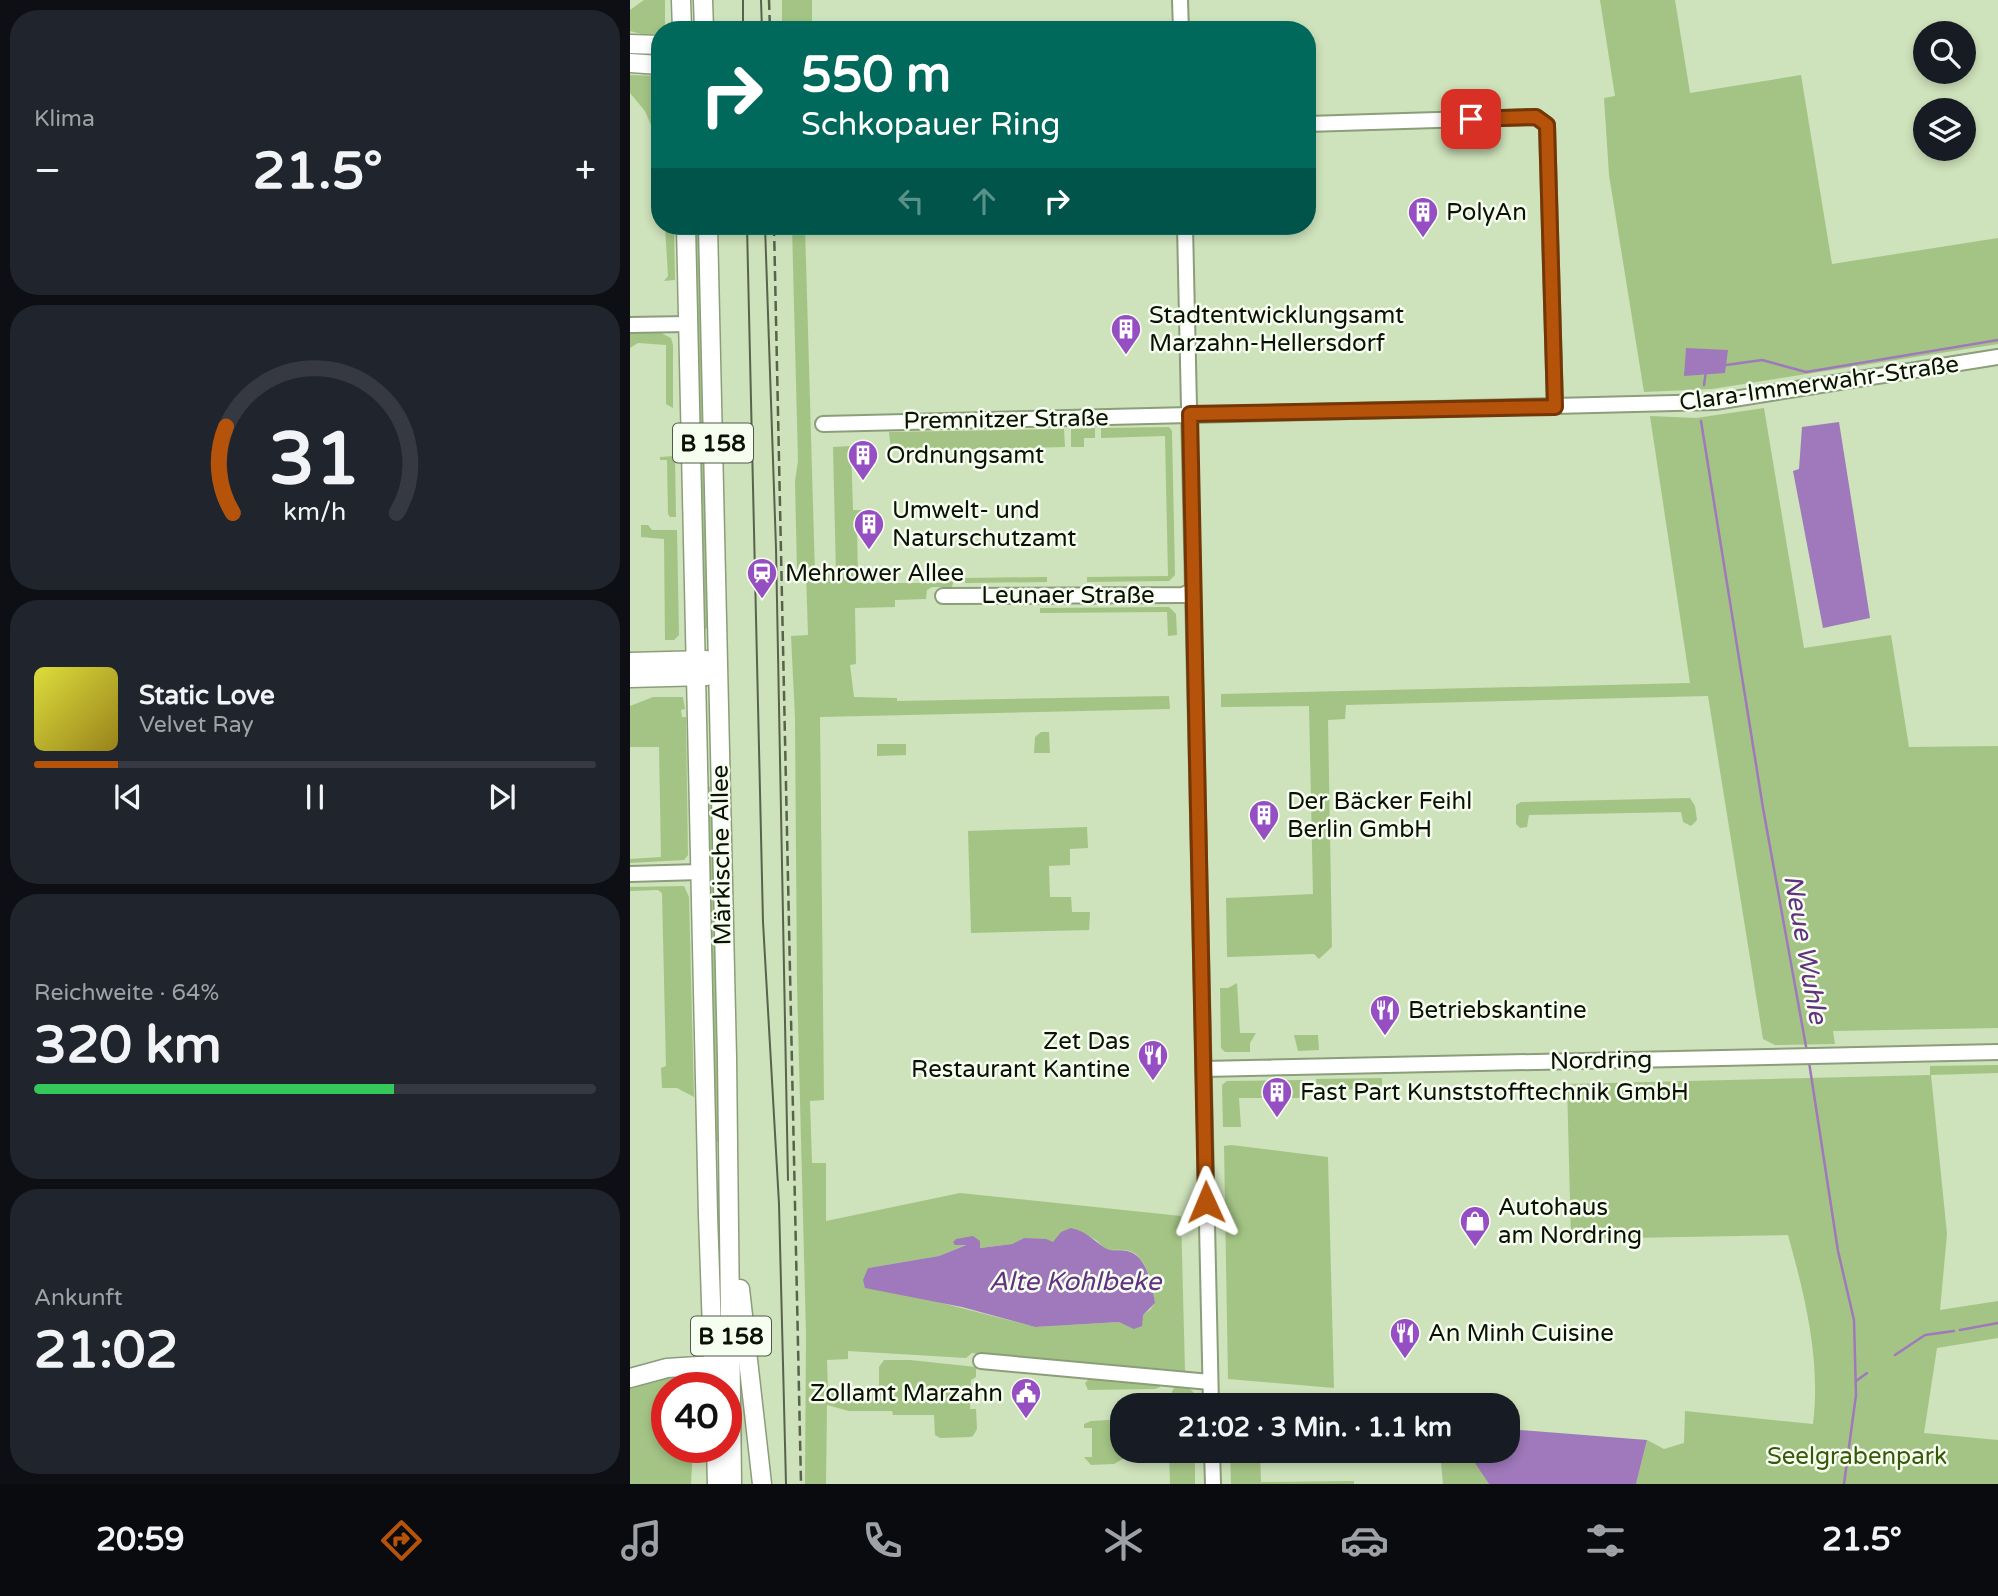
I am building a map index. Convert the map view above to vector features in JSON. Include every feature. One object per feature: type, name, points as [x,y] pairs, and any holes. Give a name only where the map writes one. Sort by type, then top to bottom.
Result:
[{"type":"main road","points":[[681,0],[681,21]]},
{"type":"main road","points":[[703,0],[704,21]]},
{"type":"main road","points":[[630,44],[651,45]]},
{"type":"main road","points":[[630,63],[651,64]]},
{"type":"main road","name":"Märkische Allee","points":[[686,235],[713,1372]]},
{"type":"main road","name":"Märkische Allee","points":[[708,235],[729,1188],[732,1484]]},
{"type":"main road","points":[[694,632],[716,632]]},
{"type":"main road","points":[[630,662],[717,668]]},
{"type":"main road","points":[[630,678],[695,668]]},
{"type":"main road","points":[[729,1188],[762,1484]]},
{"type":"main road","points":[[630,1378],[667,1368],[713,1365]]},
{"type":"main road","points":[[716,1463],[717,1484]]},
{"type":"street","points":[[1180,0],[1181,21]]},
{"type":"street","points":[[1316,124],[1536,117],[1547,125],[1555,407]]},
{"type":"street","points":[[1185,235],[1210,1393]]},
{"type":"street","points":[[630,325],[687,324]]},
{"type":"street","name":"Clara-Immerwahr-Straße","points":[[1190,414],[1715,402],[1998,357]]},
{"type":"street","name":"Premnitzer Straße","points":[[823,424],[1190,414]]},
{"type":"street","name":"Leunaer Straße","points":[[943,596],[1083,593],[1183,595],[1192,592]]},
{"type":"street","name":"Märkische Allee","points":[[630,874],[700,872]]},
{"type":"street","name":"Nordring","points":[[1204,1069],[1998,1052]]},
{"type":"street","points":[[981,1361],[1210,1382]]},
{"type":"street","points":[[1212,1463],[1213,1484]]},
{"type":"green space","points":[[644,0],[665,0],[665,21],[651,21],[651,35],[630,31],[630,10]]},
{"type":"green space","points":[[782,0],[812,0],[812,21],[782,21]]},
{"type":"green space","points":[[1600,0],[1675,0],[1690,93],[1801,75],[1832,264],[1998,238],[1998,344],[1712,389],[1644,392],[1609,175],[1604,98],[1615,96]]},
{"type":"green space","points":[[630,75],[651,76],[651,125],[645,111],[630,93]]},
{"type":"green space","points":[[666,235],[674,235],[675,280],[664,281],[668,276]]},
{"type":"green space","points":[[694,235],[701,235],[711,627],[705,629]]},
{"type":"green space","points":[[792,235],[805,235],[815,575],[836,574],[833,447],[851,446],[853,510],[862,510],[862,519],[857,520],[858,583],[947,583],[947,579],[954,579],[952,587],[932,587],[927,590],[926,599],[895,600],[895,607],[855,608],[856,664],[850,665],[854,697],[897,698],[897,701],[1169,696],[1170,709],[820,717],[824,1100],[810,1101],[812,1163],[826,1163],[826,1221],[960,1193],[1181,1216],[1185,1371],[972,1353],[966,1358],[848,1351],[848,1359],[827,1360],[828,1391],[879,1389],[879,1367],[884,1360],[976,1367],[976,1377],[971,1380],[970,1409],[976,1409],[977,1429],[970,1437],[940,1438],[935,1435],[934,1415],[849,1411],[827,1405],[826,1484],[805,1484],[806,1334],[797,983],[795,717],[791,636],[808,635],[806,572],[797,571],[795,481],[798,461]],"holes":[[[1077,1230],[1096,1240],[1106,1250],[1130,1251],[1141,1260],[1148,1273],[1155,1303],[1150,1310],[1128,1324],[1119,1322],[1035,1327],[938,1302],[868,1268],[939,1256],[970,1243],[979,1248],[1012,1244],[1024,1238],[1053,1242]]]},
{"type":"green space","points":[[630,330],[662,330],[663,334],[671,338],[673,408],[666,404],[666,345],[638,343],[630,348]]},
{"type":"green space","points":[[1764,408],[1804,648],[1891,635],[1909,747],[1998,746],[1998,1028],[1833,1031],[1835,1044],[1775,1045],[1763,1039],[1708,696],[1346,705],[1345,719],[1328,720],[1332,947],[1319,959],[1314,954],[1227,957],[1226,898],[1313,894],[1309,706],[1221,707],[1221,694],[1690,683],[1650,416],[1696,418]]},
{"type":"green space","points":[[1169,427],[1172,431],[1175,575],[1169,581],[1087,582],[1087,577],[1168,576],[1165,436],[1101,438],[1101,428]]},
{"type":"green space","points":[[1095,428],[1095,438],[1084,438],[1084,447],[1071,447],[1071,429]]},
{"type":"green space","points":[[1064,429],[1065,447],[891,451],[889,432]]},
{"type":"green space","points":[[675,456],[676,517],[670,517],[667,460],[660,460],[660,457]]},
{"type":"green space","points":[[641,525],[648,525],[652,530],[677,530],[679,635],[674,640],[665,640],[664,539],[641,537]]},
{"type":"green space","points":[[1047,577],[1047,582],[965,583],[965,578]]},
{"type":"green space","points":[[1169,607],[1176,614],[1177,635],[1168,636],[1167,612],[1040,613],[1040,608]]},
{"type":"green space","points":[[653,697],[683,697],[685,709],[681,710],[682,717],[686,717],[688,855],[684,860],[630,863],[630,859],[661,857],[659,747],[630,747],[630,706]]},
{"type":"green space","points":[[1041,732],[1049,732],[1050,753],[1034,753],[1035,737]]},
{"type":"green space","points":[[877,744],[906,744],[906,755],[877,756]]},
{"type":"green space","points":[[708,786],[715,838],[722,1142],[714,1142]]},
{"type":"green space","points":[[1690,798],[1695,806],[1697,820],[1691,826],[1683,822],[1681,812],[1529,815],[1527,827],[1520,828],[1516,824],[1516,805],[1521,802]]},
{"type":"green space","points":[[1087,827],[1088,848],[1070,849],[1070,865],[1049,866],[1050,897],[1071,897],[1072,912],[1090,912],[1089,930],[971,933],[968,831]]},
{"type":"green space","points":[[684,886],[689,897],[694,1097],[677,1088],[662,1088],[661,1068],[666,1066],[662,893],[658,890],[630,891],[630,887]]},
{"type":"green space","points":[[1237,983],[1240,1033],[1256,1033],[1250,1043],[1250,1052],[1225,1052],[1221,1048],[1220,988],[1228,988]]},
{"type":"green space","points":[[1294,1035],[1318,1035],[1319,1050],[1298,1051]]},
{"type":"green space","name":"Seelgrabenpark","points":[[1998,1065],[1998,1073],[1931,1075],[1947,1234],[1940,1310],[1998,1301],[1998,1338],[1937,1348],[1924,1433],[1998,1440],[1998,1484],[1636,1484],[1647,1440],[1664,1449],[1684,1443],[1685,1411],[1813,1424],[1815,1376],[1810,1329],[1788,1235],[1571,1239],[1567,1084],[1930,1075],[1930,1066]]},
{"type":"green space","points":[[1382,1078],[1382,1086],[1375,1089],[1327,1090],[1327,1097],[1317,1089],[1316,1079]]},
{"type":"green space","points":[[1305,1080],[1305,1098],[1239,1098],[1241,1127],[1223,1127],[1222,1085],[1227,1081]]},
{"type":"green space","points":[[1224,1146],[1328,1157],[1334,1388],[1228,1379]]},
{"type":"green space","points":[[722,1196],[725,1372],[721,1372],[716,1197]]},
{"type":"green space","points":[[1091,1377],[1159,1383],[1160,1387],[1088,1390],[1085,1383]]},
{"type":"green space","points":[[651,1378],[651,1463],[692,1463],[691,1484],[630,1484],[630,1387]]},
{"type":"green space","points":[[1175,1387],[1189,1388],[1194,1393],[1172,1393]]},
{"type":"green space","points":[[1110,1420],[1110,1463],[1114,1464],[1091,1465],[1084,1457],[1092,1457],[1092,1428],[1084,1428],[1084,1424]]},
{"type":"green space","points":[[1169,1463],[1195,1463],[1195,1484],[1170,1484]]},
{"type":"green space","points":[[1230,1463],[1260,1463],[1261,1482],[1354,1481],[1354,1484],[1231,1484]]},
{"type":"green space","points":[[1441,1463],[1476,1463],[1489,1484],[1443,1484]]},
{"type":"water","points":[[1686,348],[1728,350],[1725,373],[1684,376]]},
{"type":"water","points":[[1839,422],[1870,618],[1823,628],[1793,471],[1799,469],[1802,427]]},
{"type":"water","name":"Alte Kohlbeke","points":[[1071,1228],[1107,1249],[1134,1254],[1144,1264],[1155,1303],[1143,1315],[1142,1326],[1134,1329],[1119,1322],[1035,1327],[962,1307],[865,1288],[863,1280],[868,1268],[939,1256],[966,1245],[955,1245],[953,1242],[956,1239],[973,1236],[980,1241],[980,1248],[1012,1244],[1024,1238],[1053,1242],[1061,1232]]},
{"type":"water","points":[[1520,1430],[1647,1440],[1636,1484],[1489,1484],[1475,1463],[1520,1463]]},
{"type":"waterway","points":[[1726,365],[1762,360],[1806,372],[1998,340]]},
{"type":"waterway","points":[[1704,385],[1706,371]]},
{"type":"waterway","name":"Neue Wuhle","points":[[1701,421],[1763,808],[1807,1052]]},
{"type":"waterway","name":"Neue Wuhle","points":[[1809,1062],[1838,1251],[1854,1320],[1856,1395],[1844,1484]]},
{"type":"waterway","points":[[1960,1330],[1998,1323]]},
{"type":"waterway","points":[[1895,1355],[1925,1335],[1954,1331]]},
{"type":"waterway","points":[[1856,1381],[1867,1373]]},
{"type":"tram line","points":[[743,0],[743,21]]},
{"type":"tram line","points":[[761,0],[762,21]]},
{"type":"tram line","points":[[747,235],[763,922],[779,1204],[786,1484]]},
{"type":"tram line","points":[[765,235],[776,548],[788,1180]]},
{"type":"railway","points":[[769,0],[770,21]]},
{"type":"railway","points":[[774,235],[801,1484]]},
{"type":"place","name":"PolyAn","points":[[1423,239]]},
{"type":"place","name":"Stadtentwicklungsamt Marzahn-Hellersdorf","points":[[1126,356]]},
{"type":"place","name":"Ordnungsamt","points":[[863,482]]},
{"type":"place","name":"Umwelt- und Naturschutzamt","points":[[869,551]]},
{"type":"place","name":"Mehrower Allee","points":[[762,600]]},
{"type":"place","name":"Der Bäcker Feihl Berlin GmbH","points":[[1264,842]]},
{"type":"place","name":"Betriebskantine","points":[[1385,1037]]},
{"type":"place","name":"Zet Das Restaurant Kantine","points":[[1153,1082]]},
{"type":"place","name":"Fast Part Kunststofftechnik GmbH","points":[[1277,1119]]},
{"type":"place","name":"Autohaus am Nordring","points":[[1475,1248]]},
{"type":"place","name":"An Minh Cuisine","points":[[1405,1360]]},
{"type":"place","name":"Zollamt Marzahn","points":[[1026,1420]]},
{"type":"route","points":[[1206,1202],[1190,414],[1555,407],[1547,125],[1536,117],[1471,119]]}]
